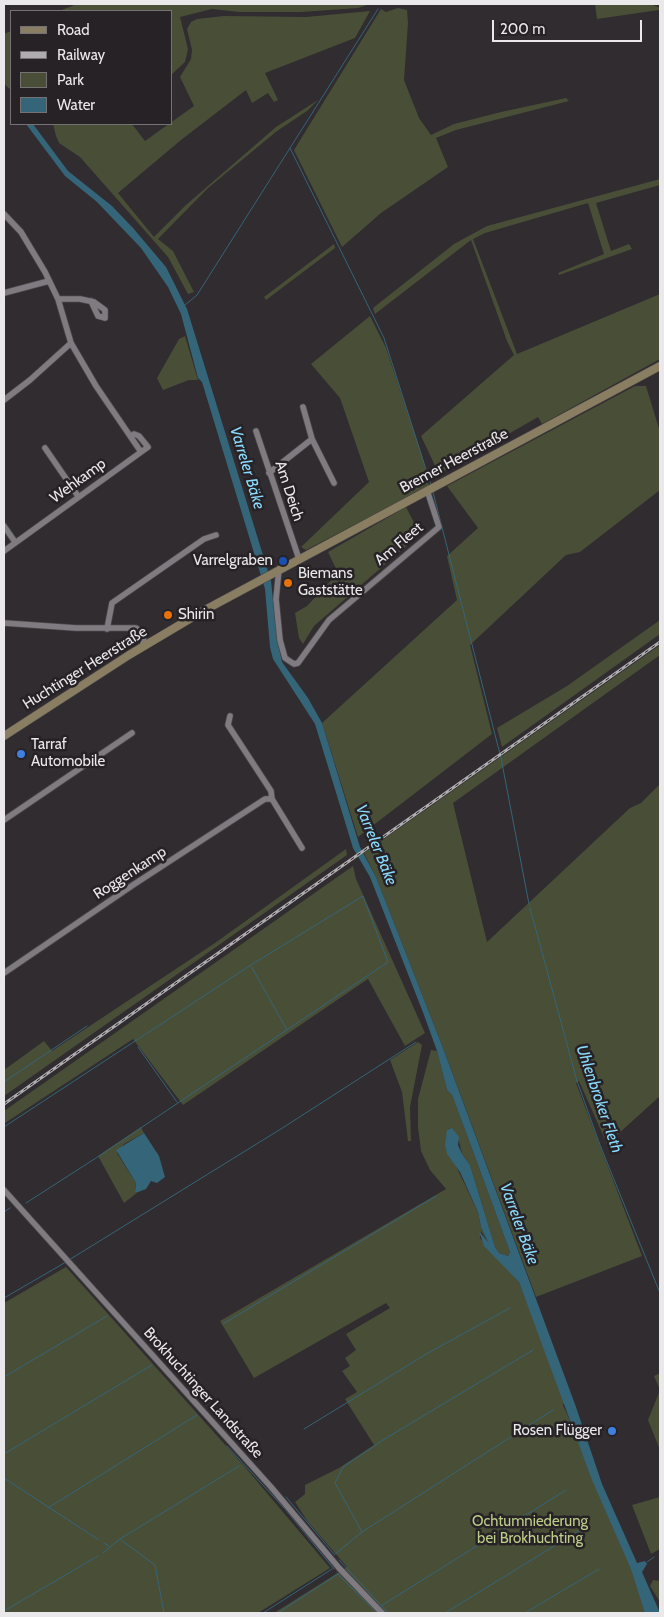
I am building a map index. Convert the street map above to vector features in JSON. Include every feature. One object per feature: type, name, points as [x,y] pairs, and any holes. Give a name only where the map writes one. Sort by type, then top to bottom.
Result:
[{"type":"main road","name":"Bremer Heerstraße","points":[[260,579],[660,366]]},
{"type":"main road","name":"Huchtinger Heerstraße","points":[[4,736],[143,648],[260,579]]},
{"type":"street","points":[[4,214],[31,247],[49,281],[58,299],[71,343],[30,380],[4,400]]},
{"type":"street","points":[[4,293],[49,281]]},
{"type":"street","points":[[58,299],[80,299],[91,302]]},
{"type":"street","name":"Wehkamp","points":[[4,551],[141,452],[96,386],[71,343]]},
{"type":"street","points":[[303,407],[312,439],[334,482]]},
{"type":"street","name":"Am Deich","points":[[256,431],[299,559]]},
{"type":"street","points":[[269,473],[312,439]]},
{"type":"street","points":[[44,448],[78,496]]},
{"type":"street","name":"Am Fleet","points":[[279,569],[276,599],[280,640],[286,658],[294,664],[298,663],[329,620],[439,527],[430,489]]},
{"type":"street","points":[[4,526],[15,542]]},
{"type":"street","points":[[107,629],[112,603],[204,539],[216,535]]},
{"type":"street","points":[[4,624],[107,629],[136,628],[142,632],[143,648]]},
{"type":"street","points":[[230,716],[228,725],[271,792],[272,798],[302,848]]},
{"type":"street","points":[[4,820],[132,733]]},
{"type":"street","name":"Roggenkamp","points":[[4,973],[133,885],[265,799],[272,798]]},
{"type":"street","name":"Brokhuchtinger Landstraße","points":[[4,1190],[271,1487],[339,1568],[382,1613]]},
{"type":"green space","points":[[77,4],[370,4],[358,8],[301,12],[239,12],[212,9],[180,17],[188,49],[185,62],[172,74],[172,10],[62,10]]},
{"type":"green space","points":[[595,4],[653,5],[660,8],[660,14],[659,10],[597,19]]},
{"type":"green space","points":[[398,8],[407,10],[408,23],[404,80],[419,118],[431,135],[454,124],[501,112],[566,98],[569,101],[456,130],[436,138],[448,167],[381,213],[342,247],[294,150],[381,9],[386,12]]},
{"type":"green space","points":[[370,11],[355,38],[265,73],[278,100],[274,102],[268,93],[252,103],[246,90],[181,140],[118,193],[154,237],[186,205],[276,127],[318,100],[307,111],[277,131],[208,188],[158,239],[173,251],[194,292],[188,294],[168,257],[80,157],[59,143],[53,125],[133,125],[145,141],[167,125],[172,125],[172,122],[194,106],[180,77],[191,59],[192,50],[187,29],[191,22],[197,19],[224,16],[306,17]]},
{"type":"green space","points":[[10,31],[10,89],[4,84],[4,34]]},
{"type":"green space","points":[[660,179],[660,185],[596,203],[611,251],[629,244],[632,249],[559,275],[558,273],[604,254],[588,203],[485,233],[473,239],[517,354],[660,294],[660,359],[542,424],[538,417],[439,474],[421,436],[514,355],[507,341],[471,240],[375,314],[373,308],[454,244],[487,226]]},
{"type":"green space","points":[[334,244],[335,248],[266,300],[264,297]]},
{"type":"green space","points":[[370,316],[386,348],[423,459],[429,486],[306,550],[301,547],[369,482],[340,398],[311,364]]},
{"type":"green space","points":[[185,336],[198,380],[189,380],[163,390],[157,378],[179,339]]},
{"type":"green space","points":[[635,386],[646,386],[660,432],[660,490],[580,552],[566,555],[470,645],[492,734],[358,837],[322,723],[457,600],[447,556],[478,528],[447,486]]},
{"type":"green space","points":[[406,507],[420,534],[314,626],[303,644],[299,638],[295,613],[307,606],[338,573],[328,552]]},
{"type":"green space","points":[[660,620],[660,634],[502,747],[497,728],[567,686]]},
{"type":"green space","points":[[660,645],[660,655],[453,803],[487,942],[630,808],[641,803],[660,784],[660,1096],[607,1144],[579,1081],[576,1083],[642,1256],[536,1297],[443,1048],[376,877],[364,853]]},
{"type":"green space","points":[[346,849],[347,855],[4,1096],[4,1070],[44,1041],[52,1051],[215,943]]},
{"type":"green space","points":[[353,866],[356,879],[425,1033],[405,1046],[368,979],[183,1105],[133,1039],[5,1123],[4,1111]]},
{"type":"green space","points":[[418,1042],[422,1045],[410,1107],[411,1141],[408,1141],[402,1092],[390,1060]]},
{"type":"green space","name":"Ochtumniederung bei Brokhuchting","points":[[431,1050],[437,1051],[447,1090],[452,1095],[510,1252],[508,1256],[499,1253],[495,1247],[470,1165],[462,1154],[459,1141],[449,1128],[447,1142],[478,1212],[481,1227],[488,1242],[481,1231],[480,1238],[519,1282],[565,1401],[563,1405],[657,1613],[274,1613],[347,1567],[308,1522],[295,1502],[305,1494],[305,1485],[339,1468],[374,1445],[345,1399],[357,1392],[342,1371],[350,1366],[345,1358],[356,1350],[346,1334],[390,1308],[386,1303],[254,1378],[220,1321],[446,1189],[430,1170],[421,1151],[418,1127],[418,1099]]},
{"type":"green space","points":[[141,1127],[144,1133],[124,1144],[117,1153],[136,1183],[135,1191],[138,1192],[124,1203],[98,1156]]},
{"type":"green space","points":[[66,1267],[245,1467],[330,1568],[258,1613],[4,1613],[4,1303]]},
{"type":"green space","points":[[660,1373],[660,1390],[654,1376]]},
{"type":"green space","points":[[660,1390],[660,1450],[648,1420]]},
{"type":"green space","points":[[660,1497],[660,1549],[651,1554],[632,1505]]},
{"type":"green space","points":[[653,1580],[660,1581],[660,1602],[650,1586]]},
{"type":"water","points":[[27,125],[34,125],[68,171],[112,206],[133,228],[166,267],[187,309],[271,581],[277,638],[282,662],[308,698],[322,723],[360,847],[376,877],[443,1048],[576,1407],[602,1484],[637,1563],[645,1561],[647,1564],[642,1572],[660,1613],[645,1613],[631,1569],[592,1480],[519,1282],[484,1246],[479,1231],[488,1242],[481,1227],[478,1212],[460,1172],[447,1154],[445,1145],[447,1130],[452,1128],[459,1137],[458,1145],[462,1154],[470,1165],[495,1247],[499,1253],[508,1256],[510,1252],[452,1095],[447,1090],[437,1051],[424,1015],[370,877],[353,848],[315,724],[273,659],[270,647],[265,589],[202,382],[198,378],[181,314],[168,287],[141,248],[97,202],[65,176]]},
{"type":"water","points":[[144,1133],[159,1156],[165,1177],[157,1183],[151,1181],[146,1189],[135,1192],[136,1183],[116,1150]]},
{"type":"waterway","points":[[185,305],[197,295],[378,9]]},
{"type":"waterway","points":[[290,148],[384,338],[431,485]]},
{"type":"waterway","points":[[433,492],[501,758],[529,904]]},
{"type":"waterway","points":[[4,1127],[251,965],[363,896],[388,962],[26,1203]]},
{"type":"waterway","name":"Uhlenbroker Fleth","points":[[530,908],[577,1081],[600,1145],[660,1293]]},
{"type":"waterway","points":[[251,966],[287,1030]]},
{"type":"waterway","points":[[4,1082],[87,1026]]},
{"type":"waterway","points":[[69,1260],[284,1127],[416,1042]]},
{"type":"waterway","points":[[138,1047],[177,1102]]},
{"type":"waterway","points":[[223,1324],[436,1196]]},
{"type":"waterway","points":[[4,1212],[10,1208]]},
{"type":"waterway","points":[[4,1298],[66,1262]]},
{"type":"waterway","points":[[304,1429],[428,1353],[510,1308]]},
{"type":"waterway","points":[[4,1377],[107,1316]]},
{"type":"waterway","points":[[362,1532],[335,1483],[343,1467],[383,1440],[533,1350]]},
{"type":"waterway","points":[[4,1454],[152,1365]]},
{"type":"waterway","points":[[334,1555],[362,1532],[553,1410]]},
{"type":"waterway","points":[[48,1508],[197,1415]]},
{"type":"waterway","points":[[227,1446],[285,1509],[334,1569]]},
{"type":"waterway","points":[[103,1553],[120,1539],[239,1466]]},
{"type":"waterway","points":[[4,1478],[99,1540]]},
{"type":"waterway","points":[[381,1606],[566,1490]]},
{"type":"waterway","points":[[286,1497],[334,1554]]},
{"type":"waterway","points":[[445,1613],[582,1529]]},
{"type":"waterway","points":[[121,1540],[155,1565],[164,1613]]},
{"type":"waterway","points":[[104,1543],[109,1546]]},
{"type":"waterway","points":[[4,1611],[98,1556]]},
{"type":"waterway","points":[[647,1562],[654,1557]]},
{"type":"waterway","points":[[339,1560],[388,1613]]},
{"type":"waterway","points":[[263,1613],[332,1569]]},
{"type":"waterway","points":[[525,1613],[599,1569]]},
{"type":"waterway","points":[[337,1573],[377,1613]]},
{"type":"waterway","points":[[278,1613],[338,1574]]},
{"type":"railway","points":[[4,1104],[660,642]]},
{"type":"place","name":"Varrelgraben","points":[[283,561]]},
{"type":"place","name":"Biemans Gaststätte","points":[[288,583]]},
{"type":"place","name":"Shirin","points":[[168,615]]},
{"type":"place","name":"Tarraf Automobile","points":[[21,754]]},
{"type":"place","name":"Rosen Flügger","points":[[612,1431]]},
{"type":"water label","name":"Varreler Bäke","points":[[247,468]]},
{"type":"water label","name":"Varreler Bäke","points":[[376,845]]},
{"type":"water label","name":"Varreler Bäke","points":[[519,1224]]}]
